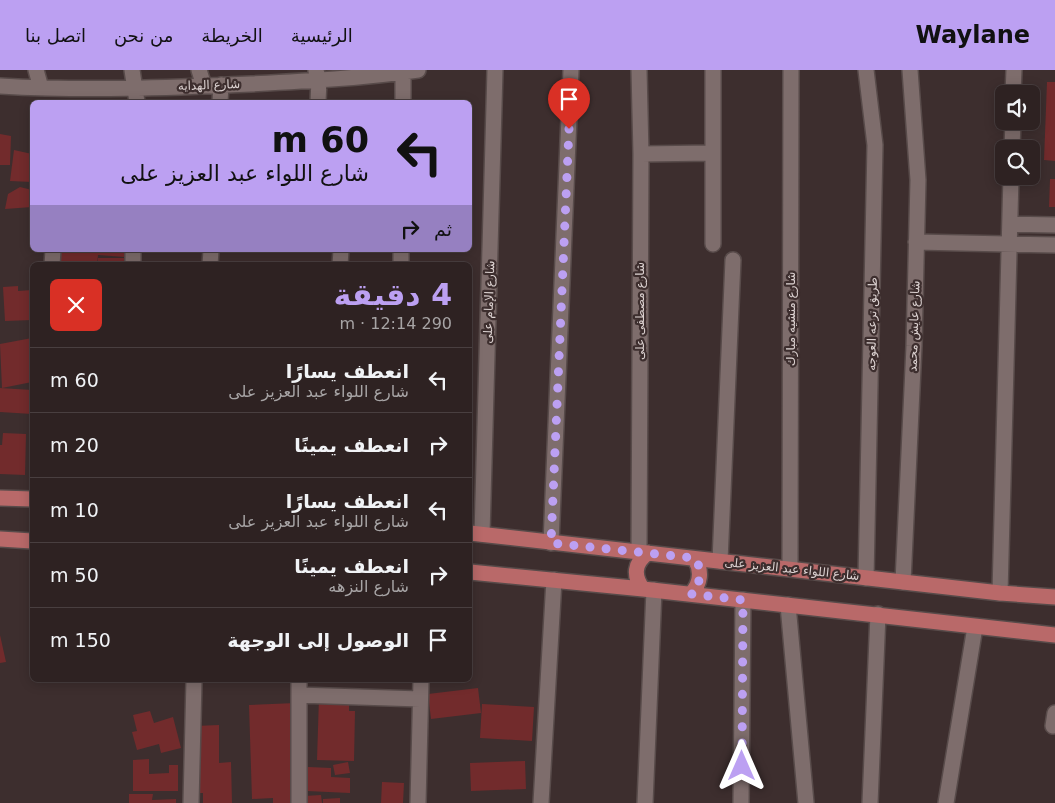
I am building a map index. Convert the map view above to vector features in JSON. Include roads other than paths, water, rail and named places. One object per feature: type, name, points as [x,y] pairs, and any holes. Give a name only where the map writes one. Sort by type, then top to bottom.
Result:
[{"type":"main road","points":[[0,498],[30,499]]},
{"type":"main road","name":"شارع اللواء عبد العزيز على","points":[[476,534],[1000,593],[1055,597]]},
{"type":"main road","points":[[0,539],[30,541]]},
{"type":"main road","points":[[643,552],[636,570],[636,577],[648,589]]},
{"type":"main road","points":[[691,594],[700,577],[695,558]]},
{"type":"main road","points":[[472,572],[648,589],[1055,635]]},
{"type":"street","points":[[36,70],[41,88]]},
{"type":"street","points":[[132,70],[136,95]]},
{"type":"street","points":[[199,70],[204,86]]},
{"type":"street","name":"شارع الهدايه","points":[[0,86],[41,88],[60,96],[136,95],[221,85],[249,77],[418,70]]},
{"type":"street","name":"شارع الإمام على","points":[[476,534],[496,70]]},
{"type":"street","points":[[551,543],[571,70]]},
{"type":"street","name":"شارع مصطفى على","points":[[639,70],[643,552]]},
{"type":"street","points":[[713,70],[713,244]]},
{"type":"street","name":"شارع منشيه مبارك","points":[[790,569],[791,70]]},
{"type":"street","name":"طريق ترعه العوجه","points":[[866,70],[876,146],[866,578]]},
{"type":"street","name":"شارع عايش محمد","points":[[903,582],[918,180],[910,70]]},
{"type":"street","points":[[1014,70],[1014,85]]},
{"type":"street","points":[[403,72],[403,100]]},
{"type":"street","points":[[317,75],[318,100]]},
{"type":"street","points":[[220,100],[221,85]]},
{"type":"street","points":[[641,154],[712,153]]},
{"type":"street","points":[[1000,593],[1011,185]]},
{"type":"street","points":[[1010,224],[1055,225]]},
{"type":"street","points":[[916,242],[1055,245]]},
{"type":"street","points":[[720,561],[732,260]]},
{"type":"street","points":[[541,803],[554,580]]},
{"type":"street","points":[[645,803],[648,589]]},
{"type":"street","points":[[741,803],[743,600]]},
{"type":"street","points":[[788,605],[806,803]]},
{"type":"street","points":[[870,803],[878,614]]},
{"type":"street","points":[[946,803],[975,627]]},
{"type":"street","points":[[190,803],[194,682]]},
{"type":"street","points":[[418,803],[421,682]]},
{"type":"street","points":[[299,803],[299,687],[420,699]]}]
